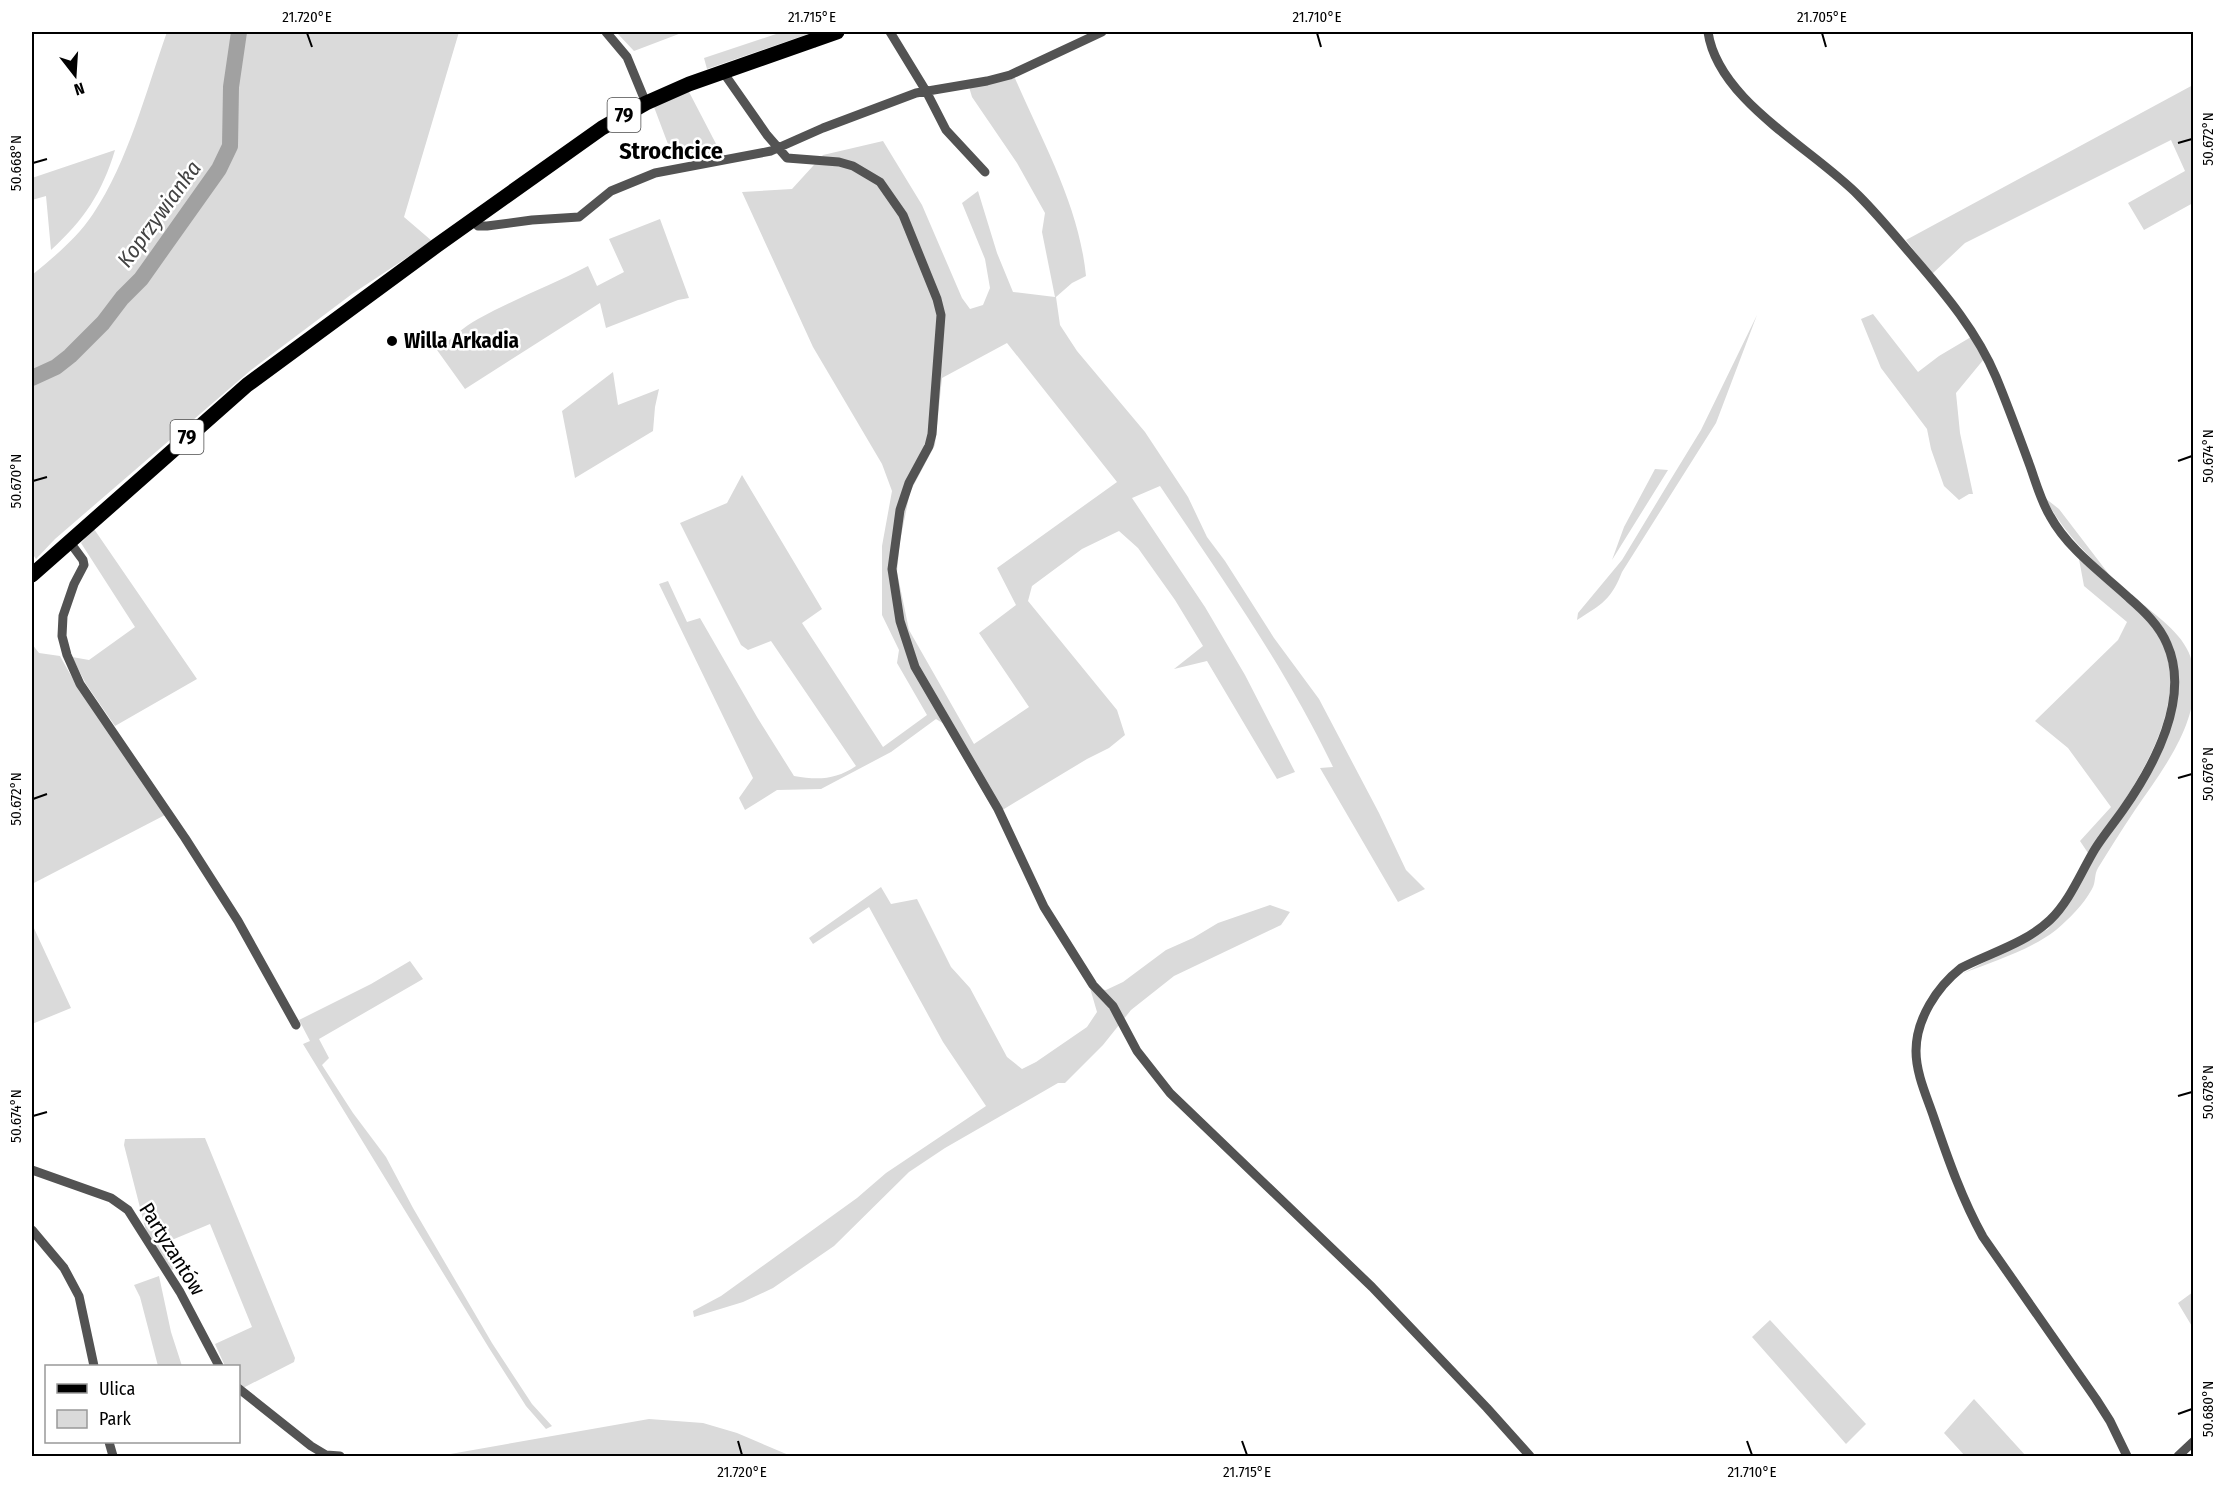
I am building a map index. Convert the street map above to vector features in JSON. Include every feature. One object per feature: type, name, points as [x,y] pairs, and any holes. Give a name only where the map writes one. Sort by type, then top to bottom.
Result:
[{"type":"main road","name":"79","points":[[32,575],[247,385],[602,128],[646,103],[689,84],[837,32]]},
{"type":"street","points":[[606,32],[627,57],[646,103]]},
{"type":"street","points":[[890,32],[926,91],[946,130],[985,172]]},
{"type":"street","points":[[472,220],[483,226],[575,218],[585,213],[612,191],[655,173],[778,148],[916,93],[1000,78],[1102,32]]},
{"type":"street","points":[[1708,32],[1712,50],[1731,83],[1760,113],[1858,195],[1912,255],[1969,327],[1995,376],[2050,516],[2078,551],[2147,614],[2166,641],[2172,659],[2175,679],[2174,701],[2167,727],[2154,756],[2125,808],[2098,844],[2063,905],[2040,928],[1966,965],[1950,976],[1926,1013],[1917,1039],[1916,1053],[1924,1090],[1973,1220],[2110,1420],[2127,1456]]},
{"type":"street","points":[[723,72],[778,148],[791,159],[853,165],[880,182],[903,215],[937,299],[941,328],[932,434],[929,446],[909,483],[894,548],[892,569],[900,621],[915,667],[998,809],[1044,908],[1093,985],[1113,1006],[1137,1051],[1170,1093],[1372,1287],[1530,1456]]},
{"type":"street","points":[[69,541],[83,560],[84,565],[74,584],[63,616],[62,636],[67,655],[80,684],[238,921],[296,1025]]},
{"type":"street","name":"Partyzantów","points":[[32,1170],[111,1198],[128,1210],[180,1292],[218,1365]]},
{"type":"street","points":[[32,1230],[64,1268],[79,1296],[94,1365]]},
{"type":"street","points":[[240,1390],[311,1446],[326,1455],[340,1456]]},
{"type":"street","points":[[2178,1456],[2193,1441]]},
{"type":"green space","points":[[167,32],[459,32],[404,217],[432,241],[352,294],[251,370],[55,539],[36,559],[32,553],[32,275],[80,231],[105,194],[135,126]]},
{"type":"green space","points":[[621,32],[684,32],[634,51],[618,34]]},
{"type":"green space","points":[[782,32],[814,32],[707,69],[704,58]]},
{"type":"green space","points":[[1014,76],[1068,199],[1082,250],[1086,276],[1072,283],[1056,297],[1060,325],[1077,351],[1145,432],[1188,497],[1207,537],[1274,638],[1319,699],[1406,870],[1425,889],[1398,902],[1320,768],[1333,767],[1294,694],[1251,623],[1160,486],[1132,498],[1205,607],[1245,675],[1295,772],[1277,779],[1207,661],[1174,669],[1203,646],[1175,600],[1138,548],[1119,531],[1082,549],[1032,586],[1028,601],[1117,710],[1125,735],[1109,748],[995,813],[944,724],[936,719],[891,752],[821,789],[777,790],[745,810],[739,798],[753,778],[659,584],[668,581],[687,622],[700,618],[794,776],[826,778],[841,774],[856,766],[771,641],[748,650],[741,645],[680,523],[727,503],[742,475],[822,609],[802,623],[883,747],[927,715],[897,663],[899,650],[882,615],[882,546],[892,491],[882,464],[813,347],[742,192],[792,189],[823,155],[883,141],[922,205],[962,298],[970,309],[983,305],[990,288],[985,259],[962,203],[978,191],[997,253],[1013,292],[1055,297],[1042,232],[1045,213],[1017,163],[972,97],[969,87]],"holes":[[[1007,343],[1117,482],[997,568],[1016,605],[979,633],[1029,707],[974,744],[909,630],[897,572],[900,541],[910,492],[935,445],[942,378]]]},
{"type":"green space","points":[[2193,85],[2193,203],[2144,230],[2128,203],[2185,171],[2171,140],[1965,243],[1932,274],[1906,240]]},
{"type":"green space","points":[[688,90],[726,163],[695,168],[692,158],[674,160],[654,107]]},
{"type":"green space","points":[[115,150],[98,193],[73,228],[51,250],[46,196],[32,200],[32,178]]},
{"type":"green space","points":[[660,219],[689,298],[678,300],[606,328],[600,303],[465,389],[437,350],[478,319],[588,266],[597,286],[624,272],[609,239]]},
{"type":"green space","points":[[1873,314],[1918,372],[1971,337],[1984,359],[1956,393],[1960,433],[1973,494],[1959,500],[1944,486],[1931,449],[1927,429],[1881,368],[1861,319]]},
{"type":"green space","points":[[1757,315],[1716,423],[1622,572],[1610,595],[1577,620],[1578,613],[1622,560],[1701,430]]},
{"type":"green space","points":[[613,372],[618,405],[659,389],[653,431],[575,478],[562,411]]},
{"type":"green space","points":[[1655,469],[1668,470],[1612,560],[1624,527]]},
{"type":"green space","points":[[2045,498],[2059,509],[2111,577],[2059,521]]},
{"type":"green space","points":[[94,529],[197,679],[115,726],[86,684],[72,657],[89,660],[135,627],[81,543]]},
{"type":"green space","points":[[2079,559],[2147,620],[2164,647],[2170,677],[2167,708],[2157,740],[2142,772],[2088,853],[2080,841],[2111,807],[2068,748],[2035,721],[2118,640],[2127,622],[2084,586]]},
{"type":"green space","points":[[2144,605],[2174,632],[2191,657],[2194,687],[2192,706],[2178,743],[2098,868],[2093,887],[2076,911],[2056,930],[2034,944],[1962,974],[2048,929],[2065,907],[2103,844],[2128,810],[2177,697],[2168,638]]},
{"type":"green space","points":[[32,644],[39,653],[60,656],[74,681],[165,815],[32,884]]},
{"type":"green space","points":[[881,887],[891,904],[917,899],[951,967],[970,988],[1007,1057],[1022,1069],[1087,1027],[1097,1012],[1090,988],[1106,990],[1123,982],[1166,950],[1218,923],[1270,905],[1290,912],[1281,925],[1174,976],[1131,1010],[1103,1045],[1065,1083],[1058,1083],[945,1148],[909,1172],[834,1246],[773,1288],[743,1302],[694,1317],[693,1311],[721,1296],[857,1198],[886,1173],[986,1106],[943,1042],[869,907],[813,944],[809,938]]},
{"type":"green space","points":[[32,924],[71,1008],[32,1024]]},
{"type":"green space","points":[[410,961],[423,979],[319,1039],[329,1058],[322,1065],[353,1113],[386,1157],[492,1343],[532,1404],[552,1426],[546,1429],[526,1406],[489,1348],[303,1044],[310,1041],[299,1020],[371,984]]},
{"type":"green space","points":[[205,1138],[295,1358],[294,1362],[243,1388],[240,1385],[240,1365],[225,1365],[215,1344],[252,1327],[210,1224],[167,1242],[179,1268],[171,1270],[146,1231],[124,1145],[125,1139]]},
{"type":"green space","points":[[159,1276],[171,1332],[182,1365],[158,1365],[140,1297],[134,1285]]},
{"type":"green space","points":[[2194,1292],[2193,1328],[2178,1303]]},
{"type":"green space","points":[[1770,1320],[1866,1424],[1846,1444],[1752,1337]]},
{"type":"green space","points":[[1974,1399],[2026,1456],[1965,1456],[1944,1433]]},
{"type":"green space","points":[[649,1419],[703,1423],[737,1433],[791,1456],[439,1456]]},
{"type":"waterway","name":"Koprzywianka","points":[[32,378],[56,367],[103,323],[122,298],[141,279],[219,169],[230,146],[231,87],[239,32]]},
{"type":"place","name":"Willa Arkadia","points":[[392,341]]},
{"type":"district","name":"Strochcice","points":[[671,151]]}]
